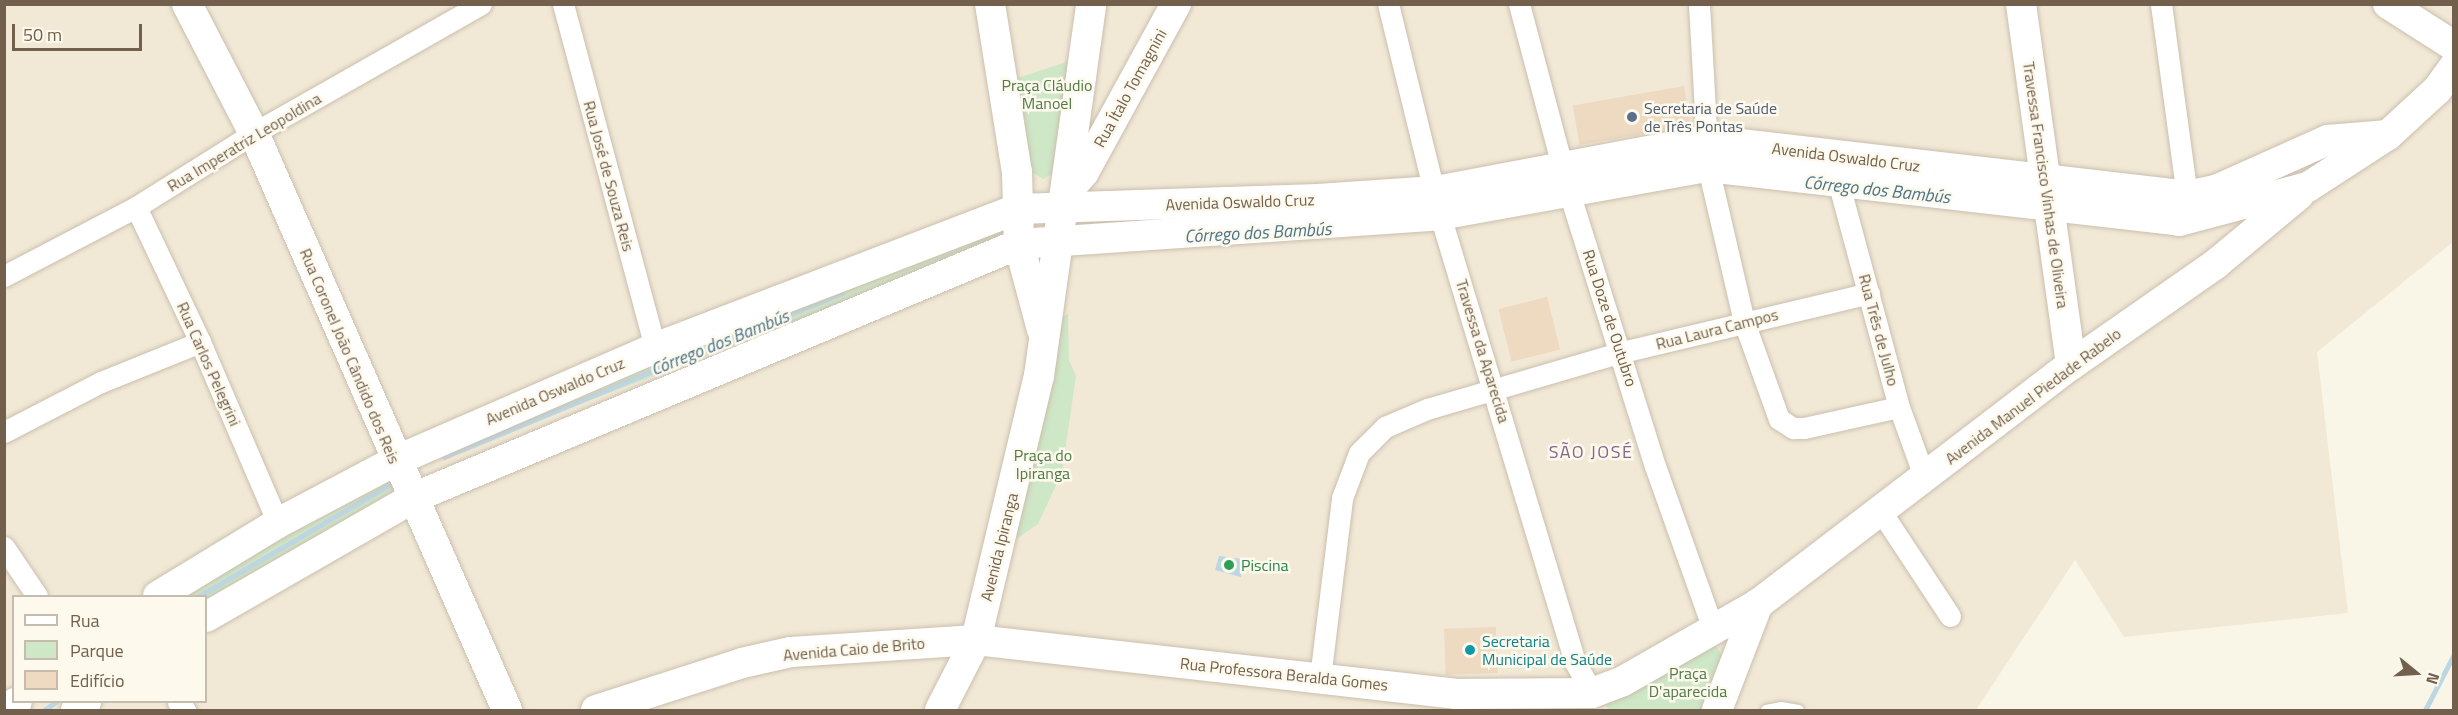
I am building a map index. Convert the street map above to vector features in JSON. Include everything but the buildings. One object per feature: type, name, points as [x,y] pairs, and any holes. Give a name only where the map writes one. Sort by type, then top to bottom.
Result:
[{"type":"main road","name":"Rua Coronel João Cândido dos Reis","points":[[187,4],[254,133],[395,461],[507,711]]},
{"type":"main road","name":"Avenida Ipiranga","points":[[990,4],[1017,172],[1019,244],[1045,342]]},
{"type":"main road","name":"Avenida Ipiranga","points":[[940,711],[976,640],[1000,550],[1045,342],[1069,187],[1091,4]]},
{"type":"main road","name":"Rua Ítalo Tomagnini","points":[[1069,187],[1176,4]]},
{"type":"main road","name":"Travessa Francisco Vinhas de Oliveira","points":[[2021,4],[2071,365]]},
{"type":"main road","points":[[2388,4],[2454,46]]},
{"type":"main road","name":"Avenida Oswaldo Cruz","points":[[207,616],[413,498],[1019,244],[1438,203],[1707,153],[2046,192],[2179,221],[2308,187],[2388,135],[2437,90],[2454,67]]},
{"type":"main road","name":"Avenida Oswaldo Cruz","points":[[1707,153],[1838,180],[2046,192],[2187,196],[2216,190],[2328,140],[2388,135]]},
{"type":"main road","name":"Avenida Oswaldo Cruz","points":[[161,595],[278,523],[395,461],[655,348],[1018,209],[1069,187],[1438,203]]},
{"type":"main road","name":"Avenida Manuel Piedade Rabelo","points":[[1758,604],[1880,510],[1925,479],[2071,365],[2217,263],[2308,187]]},
{"type":"main road","points":[[1597,702],[1623,681],[1758,604]]},
{"type":"main road","points":[[1717,711],[1758,604]]},
{"type":"main road","points":[[1713,628],[1735,663]]},
{"type":"main road","name":"Rua Professora Beralda Gomes","points":[[976,640],[1320,678],[1456,702],[1597,702]]},
{"type":"main road","name":"Avenida Caio de Brito","points":[[596,711],[742,663],[790,652],[976,640]]},
{"type":"street","name":"Rua Imperatriz Leopoldina","points":[[6,273],[136,207],[254,133],[481,4]]},
{"type":"street","name":"Rua José de Souza Reis","points":[[563,4],[655,348]]},
{"type":"street","name":"Travessa da Aparecida","points":[[1388,4],[1438,203],[1497,392],[1575,662],[1597,702]]},
{"type":"street","name":"Rua Doze de Outubro","points":[[1519,4],[1566,179],[1622,352],[1655,466],[1713,628]]},
{"type":"street","points":[[1699,4],[1707,153],[1744,322],[1784,424],[1804,428],[1899,406]]},
{"type":"street","points":[[2161,4],[2187,196]]},
{"type":"street","name":"Rua Três de Julho","points":[[1838,180],[1899,406],[1925,479]]},
{"type":"street","name":"Rua Carlos Pelegrini","points":[[136,207],[200,342],[278,523]]},
{"type":"street","name":"Rua Laura Campos","points":[[1320,678],[1342,498],[1349,476],[1370,438],[1385,427],[1427,409],[1497,392],[1622,352],[1869,293]]},
{"type":"street","points":[[4,432],[101,382],[200,342]]},
{"type":"street","points":[[1880,510],[1950,616]]},
{"type":"street","points":[[4,547],[36,595]]},
{"type":"lane","points":[[1766,711],[1781,707],[1799,711]]},
{"type":"shaded area","points":[[4,5],[2453,5],[2453,19],[2449,26],[2454,28],[2453,242],[2317,352],[2348,613],[2124,637],[2075,560],[1976,710],[5,710]]},
{"type":"green space","name":"Praça Cláudio Manoel","points":[[1078,58],[1061,169],[1043,179],[1032,172],[1018,78]]},
{"type":"green space","points":[[1001,219],[1009,240],[436,460],[428,439]]},
{"type":"green space","name":"Praça do Ipiranga","points":[[1068,314],[1069,360],[1076,376],[1062,472],[1038,524],[1000,550],[1060,318]]},
{"type":"green space","points":[[393,469],[401,491],[207,601],[207,595],[178,595]]},
{"type":"green space","name":"Praça D'aparecida","points":[[1710,638],[1728,663],[1709,710],[1609,710],[1600,696]]},
{"type":"water","name":"Piscina","points":[[1219,556],[1242,559],[1241,577],[1215,570]]},
{"type":"waterway","name":"Córrego dos Bambús","points":[[444,457],[841,293]]},
{"type":"waterway","name":"Córrego dos Bambús","points":[[201,595],[392,483]]},
{"type":"waterway","points":[[2425,710],[2454,654]]},
{"type":"waterway","name":"Córrego dos Bambús","points":[[44,710],[54,703]]},
{"type":"place","name":"Secretaria de Saúde de Três Pontas","points":[[1632,117]]},
{"type":"place","name":"Piscina","points":[[1229,565]]},
{"type":"place","name":"Secretaria Municipal de Saúde","points":[[1470,650]]},
{"type":"district","name":"SÃO JOSÉ","points":[[1591,452]]}]
